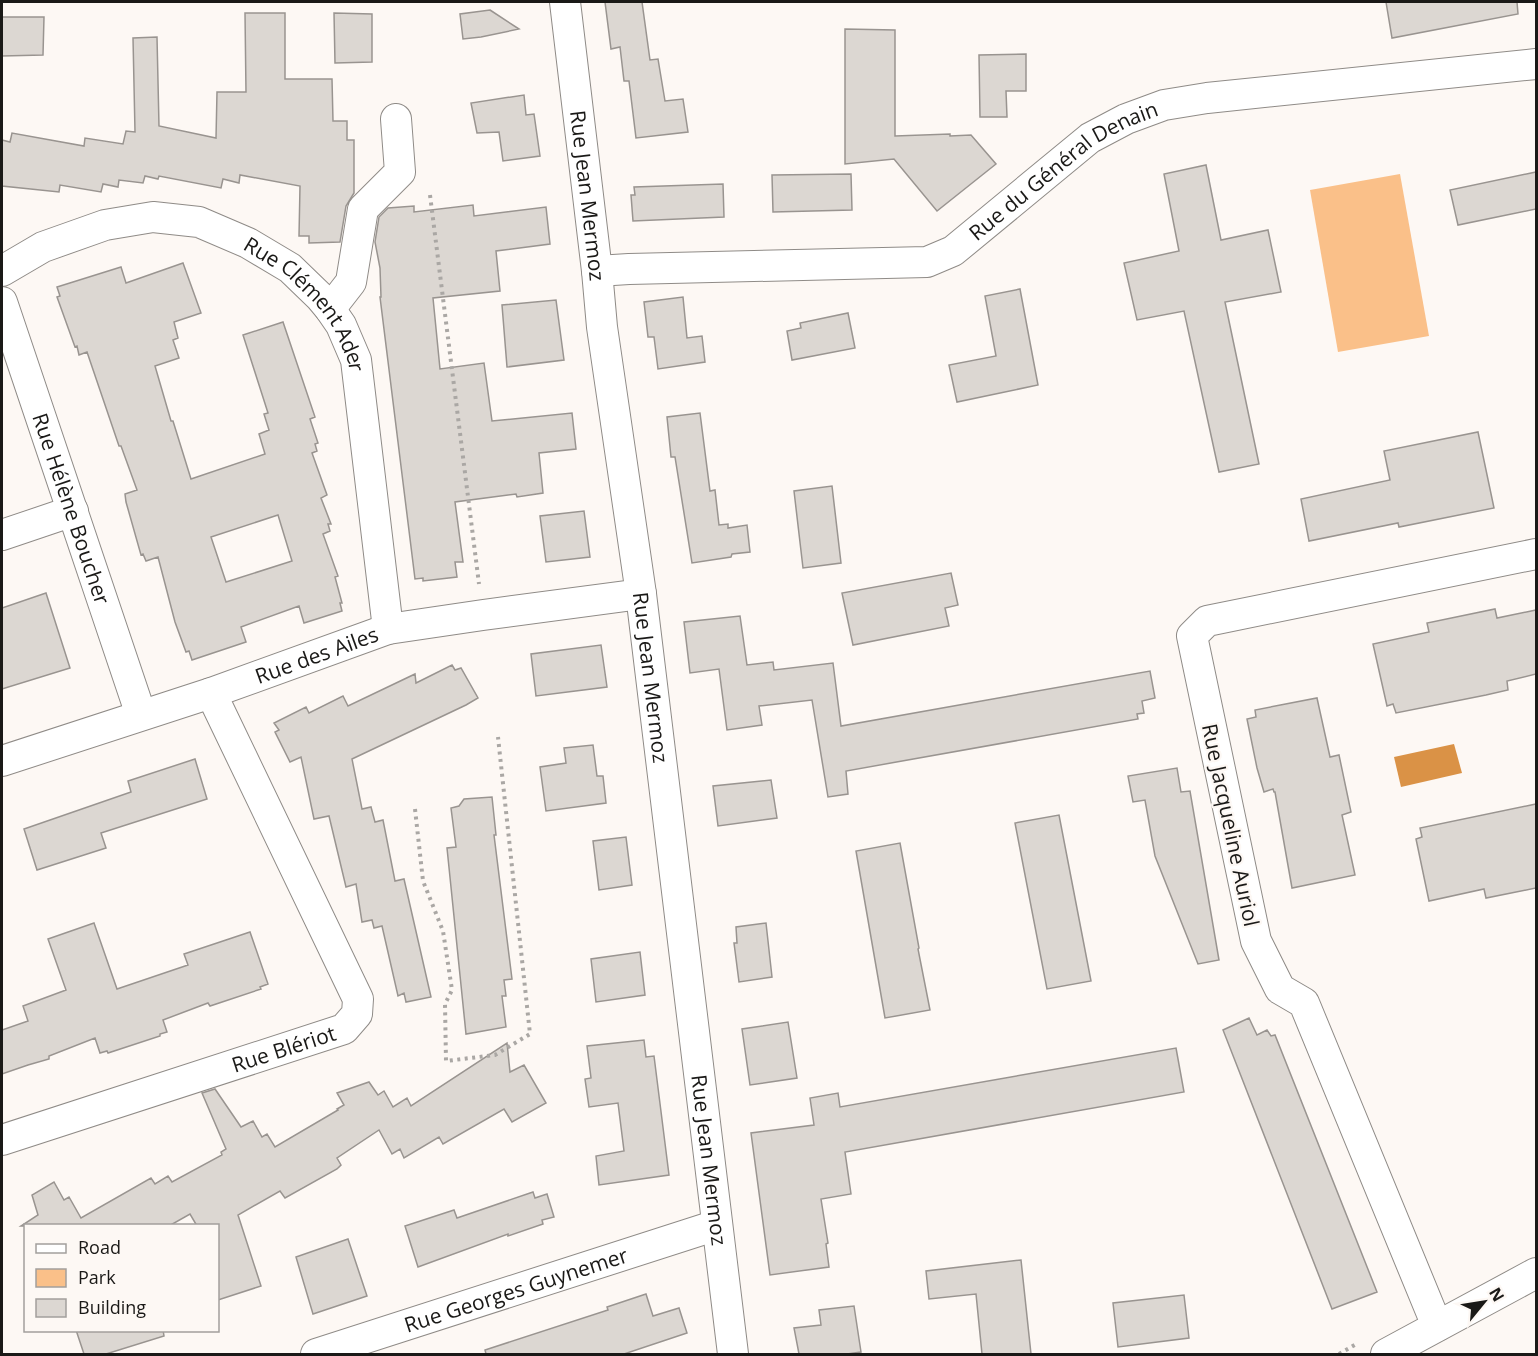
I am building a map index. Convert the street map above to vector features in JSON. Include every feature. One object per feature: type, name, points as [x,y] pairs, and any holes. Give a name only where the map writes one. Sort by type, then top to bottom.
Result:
[{"type":"street","name":"Rue Jean Mermoz","points":[[565,2],[602,327],[641,594],[732,1354]]},
{"type":"street","name":"Rue du Général Denain","points":[[597,272],[629,269],[927,262],[953,251],[1090,138],[1126,119],[1164,105],[1207,98],[1536,64]]},
{"type":"street","points":[[330,309],[351,282],[363,209],[400,172],[396,119]]},
{"type":"street","name":"Rue Clément Ader","points":[[2,271],[43,247],[105,225],[153,217],[199,222],[248,243],[290,268],[330,309],[341,325],[356,360],[388,630]]},
{"type":"street","name":"Rue Hélène Boucher","points":[[2,302],[141,715]]},
{"type":"street","points":[[2,535],[73,512]]},
{"type":"street","name":"Rue Jacqueline Auriol","points":[[1437,1326],[1304,1002],[1280,989],[1256,941],[1192,636],[1207,621],[1536,554]]},
{"type":"street","name":"Rue des Ailes","points":[[2,761],[211,693],[388,630],[641,594]]},
{"type":"street","name":"Rue Blériot","points":[[2,1140],[344,1029],[357,1014],[358,999],[211,693]]},
{"type":"street","name":"Rue Georges Guynemer","points":[[316,1354],[717,1225]]},
{"type":"street","points":[[1386,1354],[1536,1273]]},
{"type":"path","points":[[430,195],[483,615]]},
{"type":"path","points":[[415,809],[423,880],[443,931],[452,990],[445,1004],[446,1061],[495,1055],[530,1034],[498,737]]},
{"type":"green space","points":[[1400,174],[1429,336],[1338,352],[1310,190]]},
{"type":"shaded area","points":[[1454,744],[1462,773],[1401,787],[1394,757]]},
{"type":"building","points":[[605,2],[642,2],[650,60],[658,59],[665,101],[683,99],[688,132],[636,138],[629,81],[624,81],[620,47],[611,49]]},
{"type":"building","points":[[1386,2],[1517,2],[1518,14],[1392,38]]},
{"type":"building","points":[[490,10],[519,29],[463,39],[460,14]]},
{"type":"building","points":[[245,13],[285,13],[285,79],[332,79],[333,121],[347,121],[347,140],[354,140],[354,193],[346,206],[340,242],[309,243],[309,236],[299,236],[300,186],[240,175],[239,183],[223,179],[221,188],[159,176],[158,179],[145,176],[143,183],[119,180],[118,187],[103,184],[101,192],[60,185],[59,192],[2,186],[2,140],[10,142],[12,133],[84,146],[85,138],[123,144],[126,131],[135,132],[133,38],[157,37],[159,126],[216,138],[217,92],[246,92]]},
{"type":"building","points":[[334,13],[372,14],[372,62],[335,63]]},
{"type":"building","points":[[2,17],[44,17],[43,55],[2,56]]},
{"type":"building","points":[[845,29],[895,30],[895,136],[971,135],[996,164],[937,211],[894,159],[845,164]]},
{"type":"building","points":[[1026,54],[1026,91],[1006,91],[1007,117],[980,117],[979,55]]},
{"type":"building","points":[[524,95],[526,115],[534,114],[540,156],[503,161],[499,132],[477,133],[471,103]]},
{"type":"building","points":[[1206,165],[1221,240],[1268,230],[1281,292],[1225,302],[1259,464],[1219,472],[1184,311],[1137,320],[1124,263],[1179,251],[1164,174]]},
{"type":"building","points":[[1536,172],[1536,209],[1458,225],[1450,190]]},
{"type":"building","points":[[851,174],[852,210],[773,212],[772,175]]},
{"type":"building","points":[[723,184],[724,217],[633,221],[631,195],[635,195],[634,187]]},
{"type":"building","points":[[473,205],[474,216],[546,207],[550,244],[496,251],[500,291],[433,298],[440,369],[484,363],[492,421],[572,413],[576,449],[539,453],[543,493],[455,502],[463,562],[455,562],[457,577],[423,581],[423,578],[415,579],[380,297],[380,268],[375,242],[379,217],[388,208],[414,206],[414,212]]},
{"type":"building","points":[[183,263],[201,313],[174,322],[178,338],[173,340],[179,358],[155,366],[191,479],[265,454],[259,434],[269,430],[264,414],[268,413],[243,335],[283,322],[315,417],[310,419],[318,443],[315,444],[317,451],[312,453],[327,495],[321,498],[331,524],[328,524],[330,531],[323,534],[338,576],[335,577],[342,611],[304,623],[299,606],[241,627],[246,642],[192,660],[189,651],[186,652],[175,622],[158,557],[146,561],[143,554],[141,555],[125,494],[137,490],[121,446],[119,446],[87,352],[79,355],[57,297],[60,296],[57,287],[121,267],[126,283]],"holes":[[[278,515],[292,561],[226,582],[211,537]]]},
{"type":"building","points":[[1020,289],[1038,385],[957,402],[949,365],[996,356],[985,296]]},
{"type":"building","points":[[683,297],[687,338],[702,336],[705,362],[658,369],[654,337],[648,337],[644,302]]},
{"type":"building","points":[[556,300],[564,360],[507,367],[502,305]]},
{"type":"building","points":[[848,313],[855,348],[792,360],[787,331],[801,328],[800,323]]},
{"type":"building","points":[[700,413],[710,491],[715,490],[719,525],[728,524],[728,528],[747,525],[750,552],[692,563],[675,457],[671,457],[667,417]]},
{"type":"building","points":[[1478,432],[1494,508],[1399,527],[1398,523],[1309,541],[1301,499],[1390,480],[1384,451]]},
{"type":"building","points":[[832,486],[841,563],[803,568],[794,491]]},
{"type":"building","points":[[584,511],[590,557],[546,562],[540,516]]},
{"type":"building","points":[[951,573],[958,605],[945,608],[949,626],[853,645],[842,593]]},
{"type":"building","points":[[46,593],[70,668],[2,689],[2,608]]},
{"type":"building","points":[[1495,609],[1497,618],[1536,610],[1536,674],[1507,681],[1508,690],[1486,695],[1396,713],[1393,704],[1387,706],[1373,644],[1429,632],[1427,623]]},
{"type":"building","points":[[740,616],[747,665],[773,662],[774,670],[833,663],[841,726],[1150,671],[1155,698],[1142,701],[1144,713],[1137,714],[1138,719],[846,771],[848,794],[828,797],[812,700],[759,706],[762,725],[727,730],[719,669],[690,673],[684,622]]},
{"type":"building","points":[[601,645],[607,687],[536,696],[531,654]]},
{"type":"building","points":[[452,665],[455,670],[461,668],[478,698],[352,759],[362,809],[371,807],[375,822],[383,820],[395,881],[404,879],[431,997],[406,1002],[404,993],[398,996],[382,926],[374,928],[372,920],[362,922],[356,884],[346,887],[329,816],[314,819],[301,757],[290,762],[275,732],[279,730],[274,723],[306,707],[309,713],[343,696],[348,706],[415,674],[416,683]]},
{"type":"building","points":[[1317,698],[1330,757],[1339,755],[1351,812],[1342,815],[1355,875],[1292,888],[1275,792],[1273,789],[1264,792],[1247,719],[1256,717],[1255,710]]},
{"type":"building","points":[[593,745],[597,776],[603,776],[606,803],[546,811],[540,767],[566,763],[564,748]]},
{"type":"building","points":[[195,759],[207,799],[101,833],[106,848],[37,870],[24,829],[131,792],[128,781]]},
{"type":"building","points":[[1177,768],[1181,792],[1190,791],[1219,960],[1198,964],[1155,856],[1145,800],[1133,802],[1128,776]]},
{"type":"building","points":[[771,780],[777,818],[718,826],[713,786]]},
{"type":"building","points":[[492,797],[496,835],[494,835],[512,979],[504,980],[506,996],[502,996],[506,1027],[466,1034],[447,848],[456,847],[451,808],[459,806],[464,799]]},
{"type":"building","points":[[1536,804],[1536,888],[1486,898],[1484,889],[1429,901],[1416,839],[1422,837],[1420,828]]},
{"type":"building","points":[[1059,815],[1091,981],[1047,989],[1015,823]]},
{"type":"building","points":[[626,837],[632,885],[599,890],[593,841]]},
{"type":"building","points":[[900,843],[930,1010],[885,1018],[856,851]]},
{"type":"building","points":[[94,923],[117,989],[188,965],[184,954],[250,932],[268,984],[260,987],[261,989],[210,1006],[208,1003],[163,1020],[167,1032],[160,1036],[108,1053],[107,1051],[100,1053],[95,1038],[49,1056],[49,1059],[2,1074],[2,1030],[28,1021],[23,1006],[66,990],[48,939]]},
{"type":"building","points":[[766,923],[772,977],[739,982],[734,943],[737,943],[736,927]]},
{"type":"building","points":[[640,952],[645,995],[596,1002],[591,959]]},
{"type":"building","points":[[1249,1018],[1257,1035],[1267,1030],[1271,1036],[1275,1035],[1377,1292],[1332,1309],[1223,1030]]},
{"type":"building","points":[[788,1022],[797,1078],[750,1085],[742,1029]]},
{"type":"building","points":[[644,1040],[646,1057],[654,1056],[669,1175],[599,1185],[596,1156],[624,1151],[618,1103],[589,1107],[585,1079],[591,1078],[587,1046]]},
{"type":"building","points":[[507,1043],[510,1072],[524,1065],[546,1103],[512,1122],[504,1109],[443,1144],[439,1137],[404,1158],[400,1149],[392,1154],[379,1130],[337,1158],[341,1165],[337,1169],[285,1198],[280,1191],[238,1215],[261,1286],[219,1300],[219,1224],[196,1224],[190,1214],[172,1224],[24,1224],[38,1215],[32,1195],[54,1182],[64,1200],[69,1197],[81,1218],[151,1178],[155,1184],[168,1176],[172,1182],[222,1155],[221,1152],[226,1149],[202,1093],[215,1089],[241,1127],[253,1121],[262,1137],[267,1134],[275,1147],[344,1105],[337,1093],[369,1082],[378,1095],[384,1091],[393,1107],[407,1098],[411,1106]]},
{"type":"building","points":[[1176,1048],[1184,1092],[845,1152],[851,1194],[821,1199],[828,1243],[826,1244],[829,1267],[770,1275],[751,1133],[814,1125],[810,1098],[838,1093],[840,1107]]},
{"type":"building","points":[[533,1192],[535,1198],[547,1194],[554,1217],[542,1220],[543,1224],[508,1236],[508,1234],[418,1267],[405,1226],[454,1210],[457,1218]]},
{"type":"building","points":[[348,1239],[367,1296],[313,1314],[296,1257]]},
{"type":"building","points":[[1021,1260],[1031,1354],[982,1354],[976,1294],[929,1299],[926,1271]]},
{"type":"building","points":[[646,1294],[653,1316],[679,1308],[687,1333],[624,1354],[486,1354],[485,1350],[608,1310],[607,1307]]},
{"type":"building","points":[[1184,1295],[1189,1338],[1118,1347],[1113,1303]]},
{"type":"building","points":[[854,1306],[861,1352],[799,1354],[794,1328],[821,1325],[819,1310]]},
{"type":"building","points":[[77,1332],[163,1332],[164,1336],[106,1354],[84,1354]]}]
